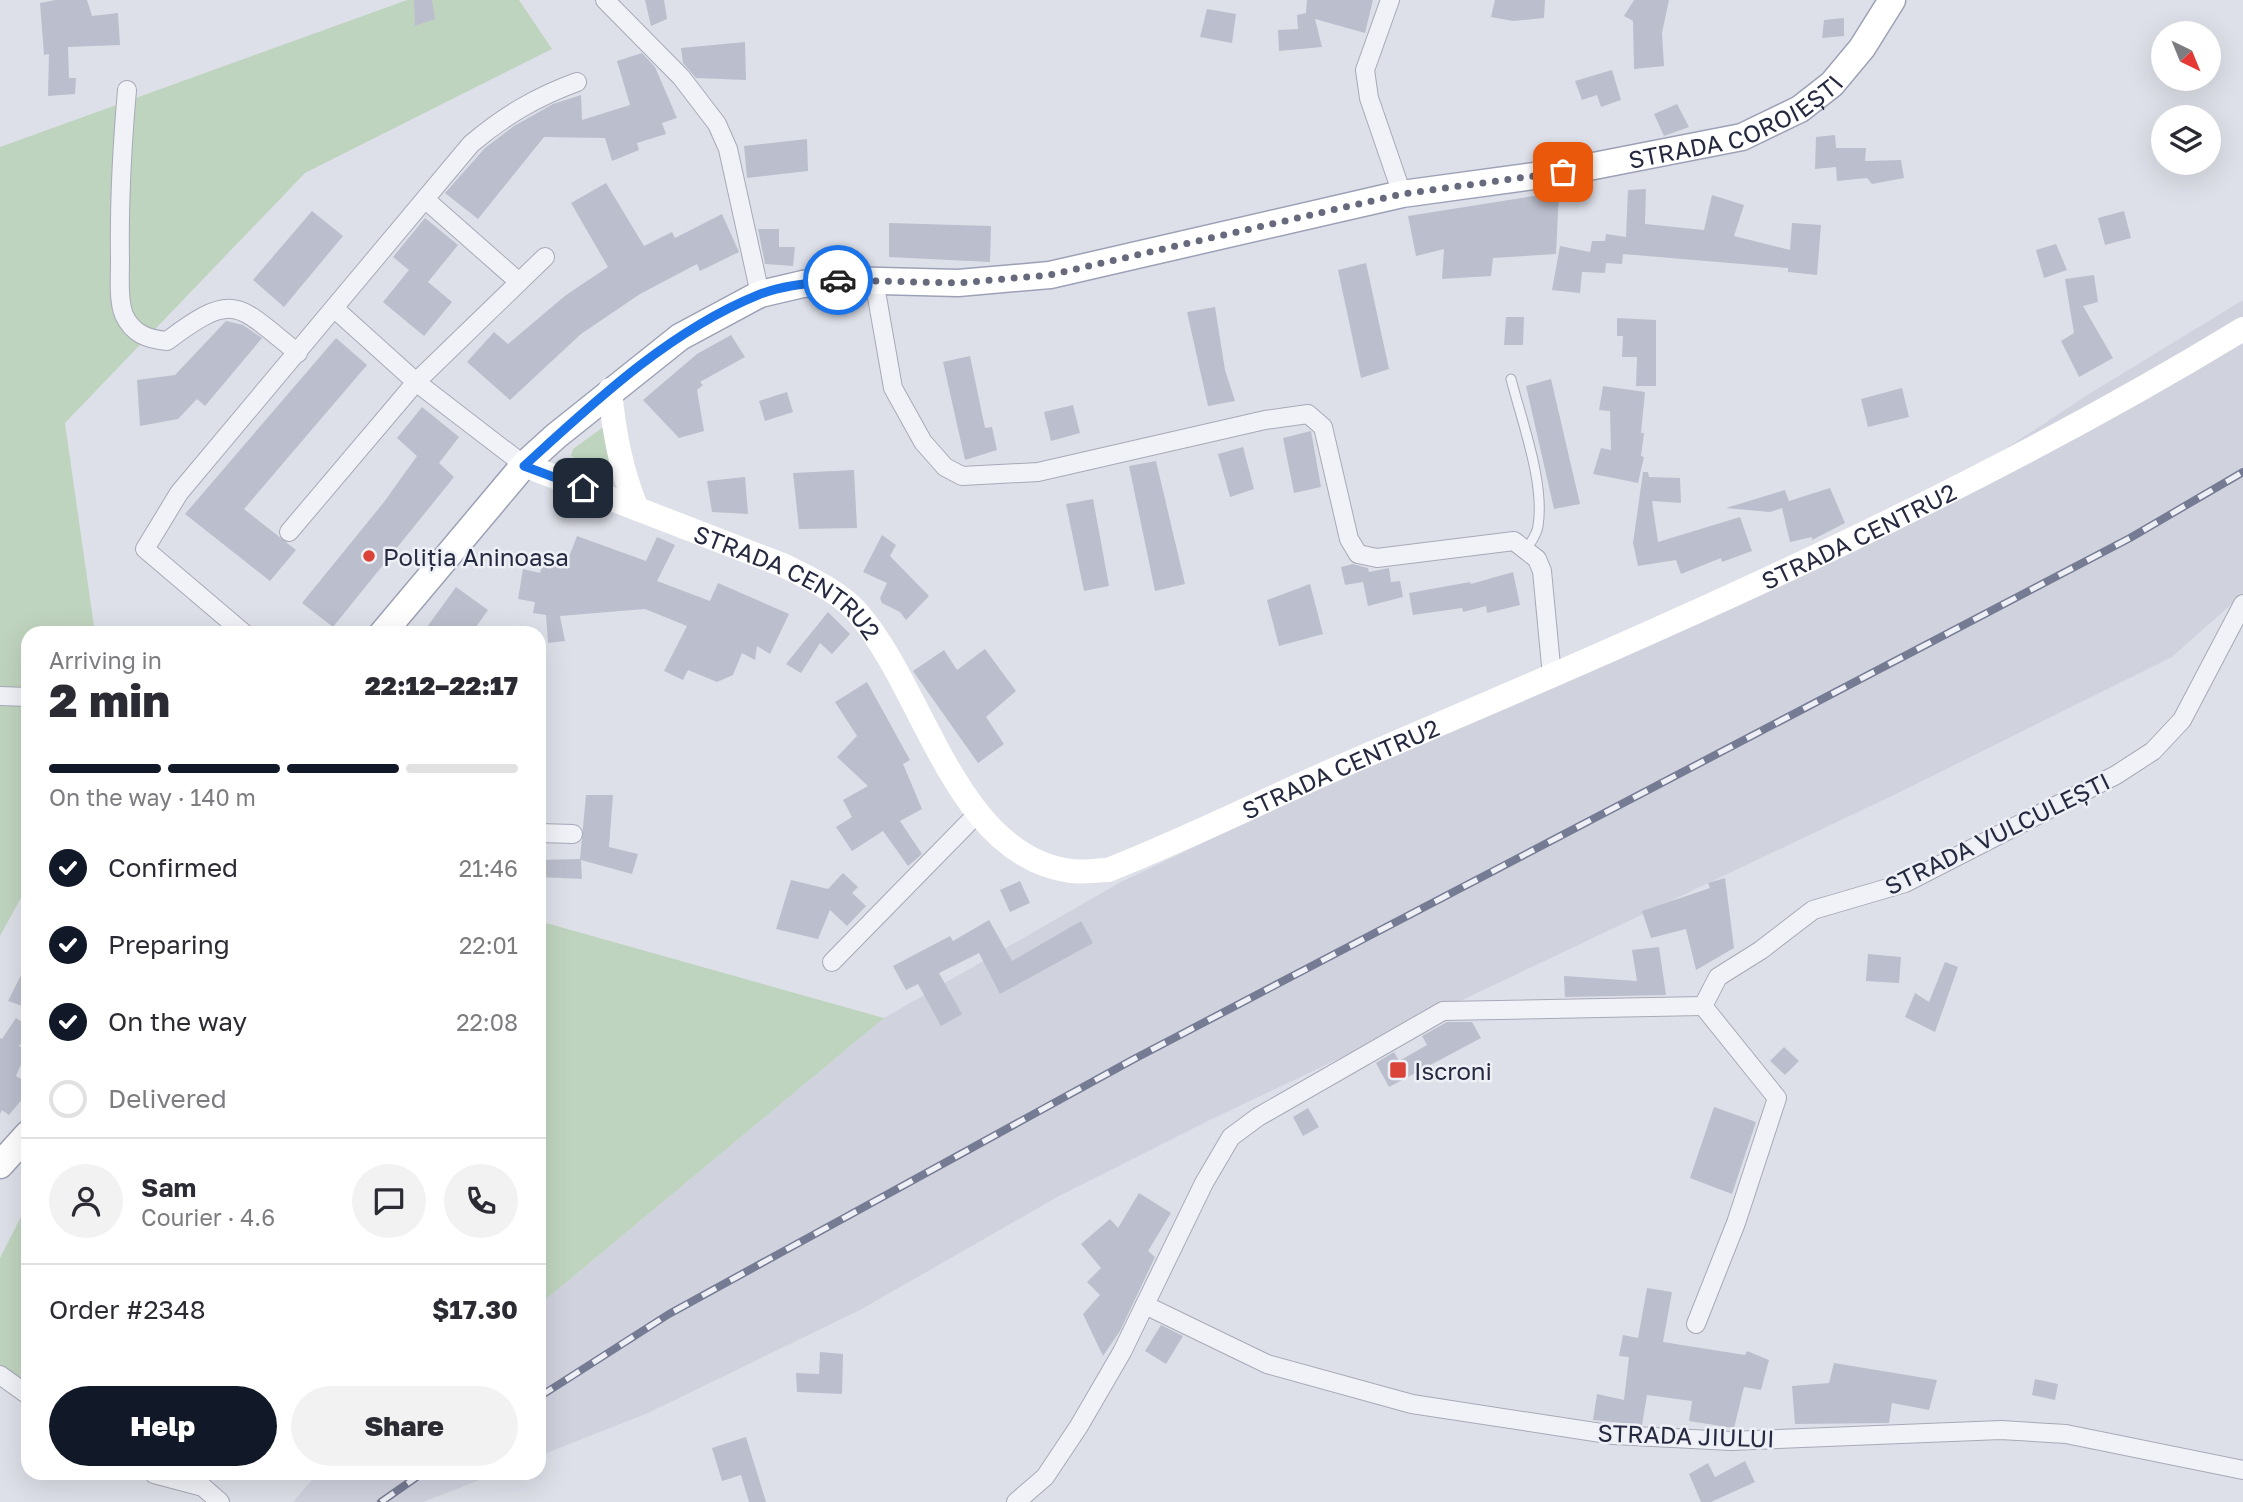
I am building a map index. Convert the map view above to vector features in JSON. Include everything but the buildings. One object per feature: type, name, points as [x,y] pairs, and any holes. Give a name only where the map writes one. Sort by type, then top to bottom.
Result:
[{"type":"main road","name":"STRADA COROIEȘTI","points":[[389,626],[524,466],[610,390],[680,337],[760,294],[803,284],[874,280],[972,282],[1050,275],[1402,194],[1563,172],[1742,137],[1800,109],[1832,83],[1861,48],[1892,0]]},
{"type":"main road","points":[[0,1165],[21,1142]]},
{"type":"street","points":[[605,0],[681,77],[717,124],[728,149],[760,294]]},
{"type":"street","points":[[1390,0],[1365,70],[1369,98],[1402,194]]},
{"type":"street","points":[[236,626],[145,549],[179,493],[471,144],[503,117],[542,95],[577,82]]},
{"type":"street","points":[[127,90],[119,195],[120,278],[123,313],[134,330],[146,339],[167,341],[190,323],[220,307],[228,307],[252,314],[298,354]]},
{"type":"street","points":[[426,200],[519,282]]},
{"type":"street","points":[[289,532],[416,382],[545,257]]},
{"type":"street","points":[[874,280],[893,388],[923,442],[945,467],[962,476],[1038,472],[1265,420],[1308,414],[1323,427],[1349,539],[1357,554],[1377,558],[1514,541],[1537,559],[1542,571],[1552,676]]},
{"type":"street","points":[[335,309],[416,382],[524,466]]},
{"type":"street","name":"STRADA CENTRU2","points":[[524,466],[785,566],[824,586],[856,611],[899,674],[977,814],[1009,847],[1043,864],[1072,871],[1108,870],[1697,613],[2025,454],[2243,329]]},
{"type":"street","points":[[610,390],[614,432],[624,476],[638,509]]},
{"type":"street","name":"STRADA VULCULEȘTI","points":[[1703,1006],[1718,977],[1813,910],[1905,883],[2116,775],[2153,751],[2182,720],[2243,604]]},
{"type":"street","points":[[0,696],[21,696]]},
{"type":"street","points":[[832,962],[977,814]]},
{"type":"street","points":[[546,832],[573,834]]},
{"type":"street","points":[[1016,1502],[1045,1478],[1079,1426],[1145,1305],[1204,1183],[1231,1137],[1258,1117],[1443,1011],[1703,1006],[1756,1069],[1776,1098],[1736,1223],[1696,1324]]},
{"type":"street","name":"STRADA JIULUI","points":[[1145,1305],[1267,1364],[1412,1405],[1601,1433],[1731,1441],[2001,1430],[2066,1434],[2243,1470]]},
{"type":"street","points":[[0,1375],[21,1390]]},
{"type":"street","points":[[175,1480],[203,1488],[220,1502]]},
{"type":"lane","points":[[1511,379],[1533,468],[1539,510],[1538,529],[1526,550]]},
{"type":"shaded area","points":[[2243,300],[2243,594],[2172,657],[1900,792],[1212,1119],[1059,1196],[860,1310],[648,1413],[546,1453],[546,1299],[884,1018],[1119,883],[1748,583],[1914,509],[2092,392]]},
{"type":"shaded area","points":[[312,1480],[480,1480],[423,1502],[293,1502]]},
{"type":"green space","points":[[407,0],[519,0],[552,49],[305,173],[65,423],[94,626],[21,626],[21,898],[0,936],[0,147]]},
{"type":"green space","points":[[606,425],[615,479],[571,456],[573,449]]},
{"type":"green space","points":[[546,923],[884,1018],[546,1299]]},
{"type":"green space","points":[[21,1217],[21,1379],[0,1367],[0,1258]]},
{"type":"railway","points":[[546,1393],[669,1314],[1134,1059],[2130,538],[2243,472]]},
{"type":"railway","points":[[381,1502],[412,1480]]},
{"type":"way so far","points":[[838,280],[958,283],[1050,275],[1402,194],[1563,172]]},
{"type":"place","name":"Poliția Aninoasa","points":[[369,556]]},
{"type":"place","name":"Iscroni","points":[[1398,1070]]},
{"type":"route","points":[[583,488],[524,466],[610,390],[680,337],[760,294],[803,284],[838,280]]}]
